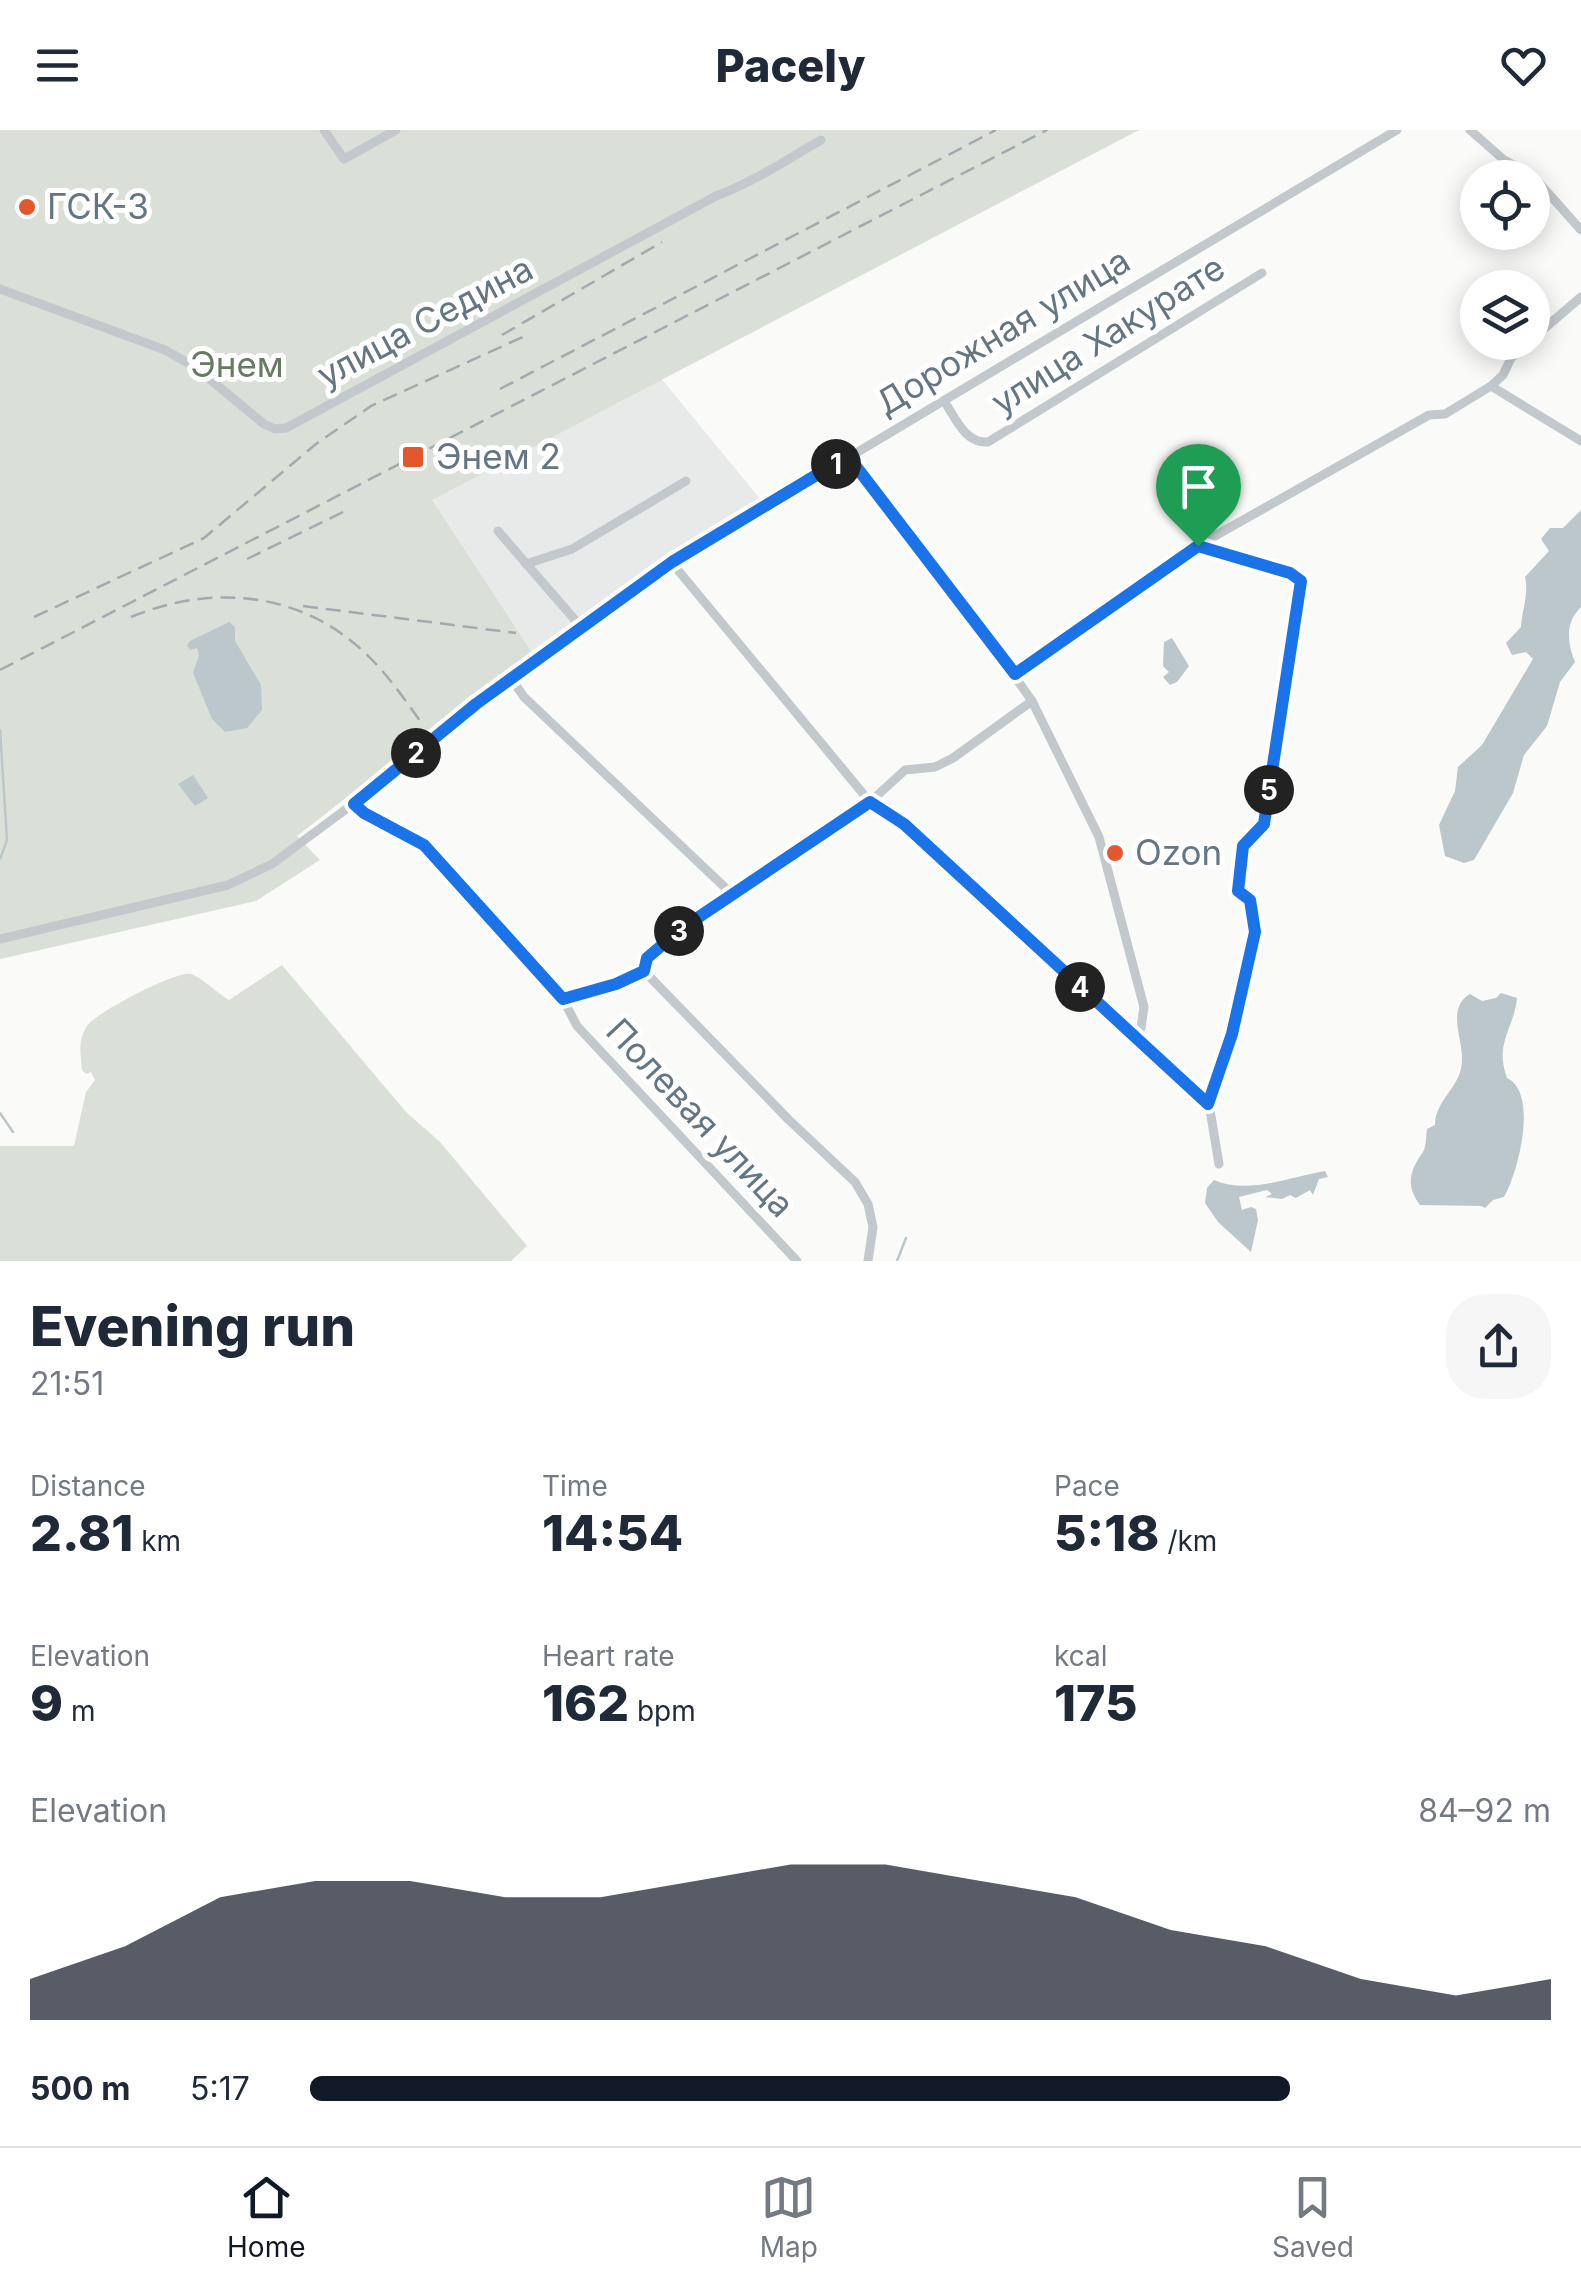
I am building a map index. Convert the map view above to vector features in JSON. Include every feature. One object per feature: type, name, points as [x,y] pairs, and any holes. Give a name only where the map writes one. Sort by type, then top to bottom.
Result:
[{"type":"street","points":[[324,130],[344,160],[396,130]]},
{"type":"street","name":"Дорожная улица","points":[[0,939],[228,885],[272,864],[354,804],[511,678],[672,562],[1397,130]]},
{"type":"street","points":[[1470,130],[1504,160],[1532,174],[1581,230]]},
{"type":"street","name":"улица Седина","points":[[0,289],[165,350],[195,367],[264,424],[274,429],[286,428],[716,196],[754,181],[822,140]]},
{"type":"street","name":"улица Хакурате","points":[[944,400],[969,437],[978,443],[988,442],[1262,273]]},
{"type":"street","points":[[1550,323],[1581,297]]},
{"type":"street","points":[[1015,674],[1198,546],[1429,414],[1445,414],[1491,386],[1503,375],[1510,360]]},
{"type":"street","points":[[1491,386],[1581,441]]},
{"type":"street","points":[[848,456],[1015,674],[1099,837],[1144,1007],[1141,1028],[1134,1038]]},
{"type":"street","points":[[526,564],[572,549],[686,481]]},
{"type":"street","points":[[498,531],[582,628]]},
{"type":"street","points":[[1198,546],[1290,573],[1301,581],[1264,824],[1243,846],[1240,865],[1238,891],[1250,900],[1255,932],[1232,1034],[1208,1104],[1219,1164]]},
{"type":"street","points":[[672,562],[870,802],[904,824],[1208,1104]]},
{"type":"street","points":[[511,678],[524,698],[734,896]]},
{"type":"street","points":[[644,971],[647,958],[681,929],[870,802],[905,770],[935,767],[952,758],[1032,701]]},
{"type":"street","name":"Полевая улица","points":[[354,804],[424,845],[563,999],[576,1026],[797,1261]]},
{"type":"street","points":[[563,999],[616,984],[644,971]]},
{"type":"street","points":[[644,971],[788,1120],[856,1182],[868,1204],[873,1227],[868,1261]]},
{"type":"shaded area","points":[[1066,130],[646,360],[761,500],[560,634],[357,779],[0,631]]},
{"type":"shaded area","points":[[1581,510],[1581,607],[1572,619],[1569,633],[1575,662],[1560,682],[1547,726],[1524,755],[1513,793],[1474,860],[1464,863],[1445,856],[1439,825],[1455,791],[1458,767],[1482,745],[1533,659],[1526,652],[1512,655],[1506,643],[1521,627],[1525,577],[1549,551],[1541,539],[1550,528],[1563,528]]},
{"type":"shaded area","points":[[229,622],[235,627],[235,641],[261,685],[262,710],[247,728],[225,732],[212,719],[193,673],[199,655],[197,648],[190,650],[187,646]]},
{"type":"shaded area","points":[[1172,638],[1189,666],[1170,685],[1163,677],[1169,672],[1163,666],[1164,642]]},
{"type":"shaded area","points":[[193,775],[208,798],[195,806],[178,784]]},
{"type":"shaded area","points":[[1501,993],[1517,998],[1503,1055],[1507,1078],[1517,1086],[1524,1116],[1520,1153],[1509,1186],[1504,1197],[1485,1208],[1420,1205],[1412,1191],[1411,1178],[1424,1150],[1427,1129],[1435,1125],[1439,1108],[1461,1069],[1459,1007],[1470,994],[1482,1001]]},
{"type":"shaded area","points":[[1325,1171],[1328,1177],[1319,1179],[1313,1195],[1310,1190],[1296,1198],[1290,1195],[1282,1199],[1265,1197],[1272,1194],[1267,1190],[1239,1197],[1242,1210],[1256,1209],[1258,1220],[1251,1252],[1218,1222],[1205,1203],[1207,1188],[1214,1180],[1255,1185]]},
{"type":"green space","name":"Энем","points":[[0,130],[1139,130],[432,500],[532,653],[297,836],[320,860],[256,901],[0,959]]},
{"type":"green space","points":[[282,965],[406,1112],[440,1142],[527,1246],[511,1261],[0,1261],[0,1146],[74,1146],[86,1092],[95,1080],[91,1072],[86,1074],[82,1070],[81,1042],[87,1026],[105,1012],[170,979],[195,975],[229,1000]]},
{"type":"waterway","points":[[0,730],[7,840],[0,859]]},
{"type":"waterway","points":[[0,1113],[13,1132]]},
{"type":"waterway","points":[[897,1261],[906,1238]]},
{"type":"railway","points":[[500,389],[996,130]]},
{"type":"railway","points":[[0,670],[1047,130]]},
{"type":"railway","points":[[502,335],[662,242]]},
{"type":"railway","points":[[34,617],[204,538],[316,444],[371,406],[527,335]]},
{"type":"railway","points":[[247,559],[343,512]]},
{"type":"railway","points":[[131,617],[192,600],[223,597],[283,605],[339,632],[364,652],[423,725]]},
{"type":"railway","points":[[303,606],[516,633]]},
{"type":"place","name":"ГСК-3","points":[[27,207]]},
{"type":"place","name":"Энем 2","points":[[413,457]]},
{"type":"place","name":"Ozon","points":[[1115,853]]},
{"type":"route","points":[[848,456],[1015,674],[1198,546],[1290,573],[1301,581],[1264,824],[1243,846],[1238,891],[1250,900],[1255,932],[1232,1034],[1208,1104],[904,824],[870,802],[681,929],[647,958],[644,971],[616,984],[563,999],[424,845],[354,804],[476,704],[672,562],[848,456]]}]
